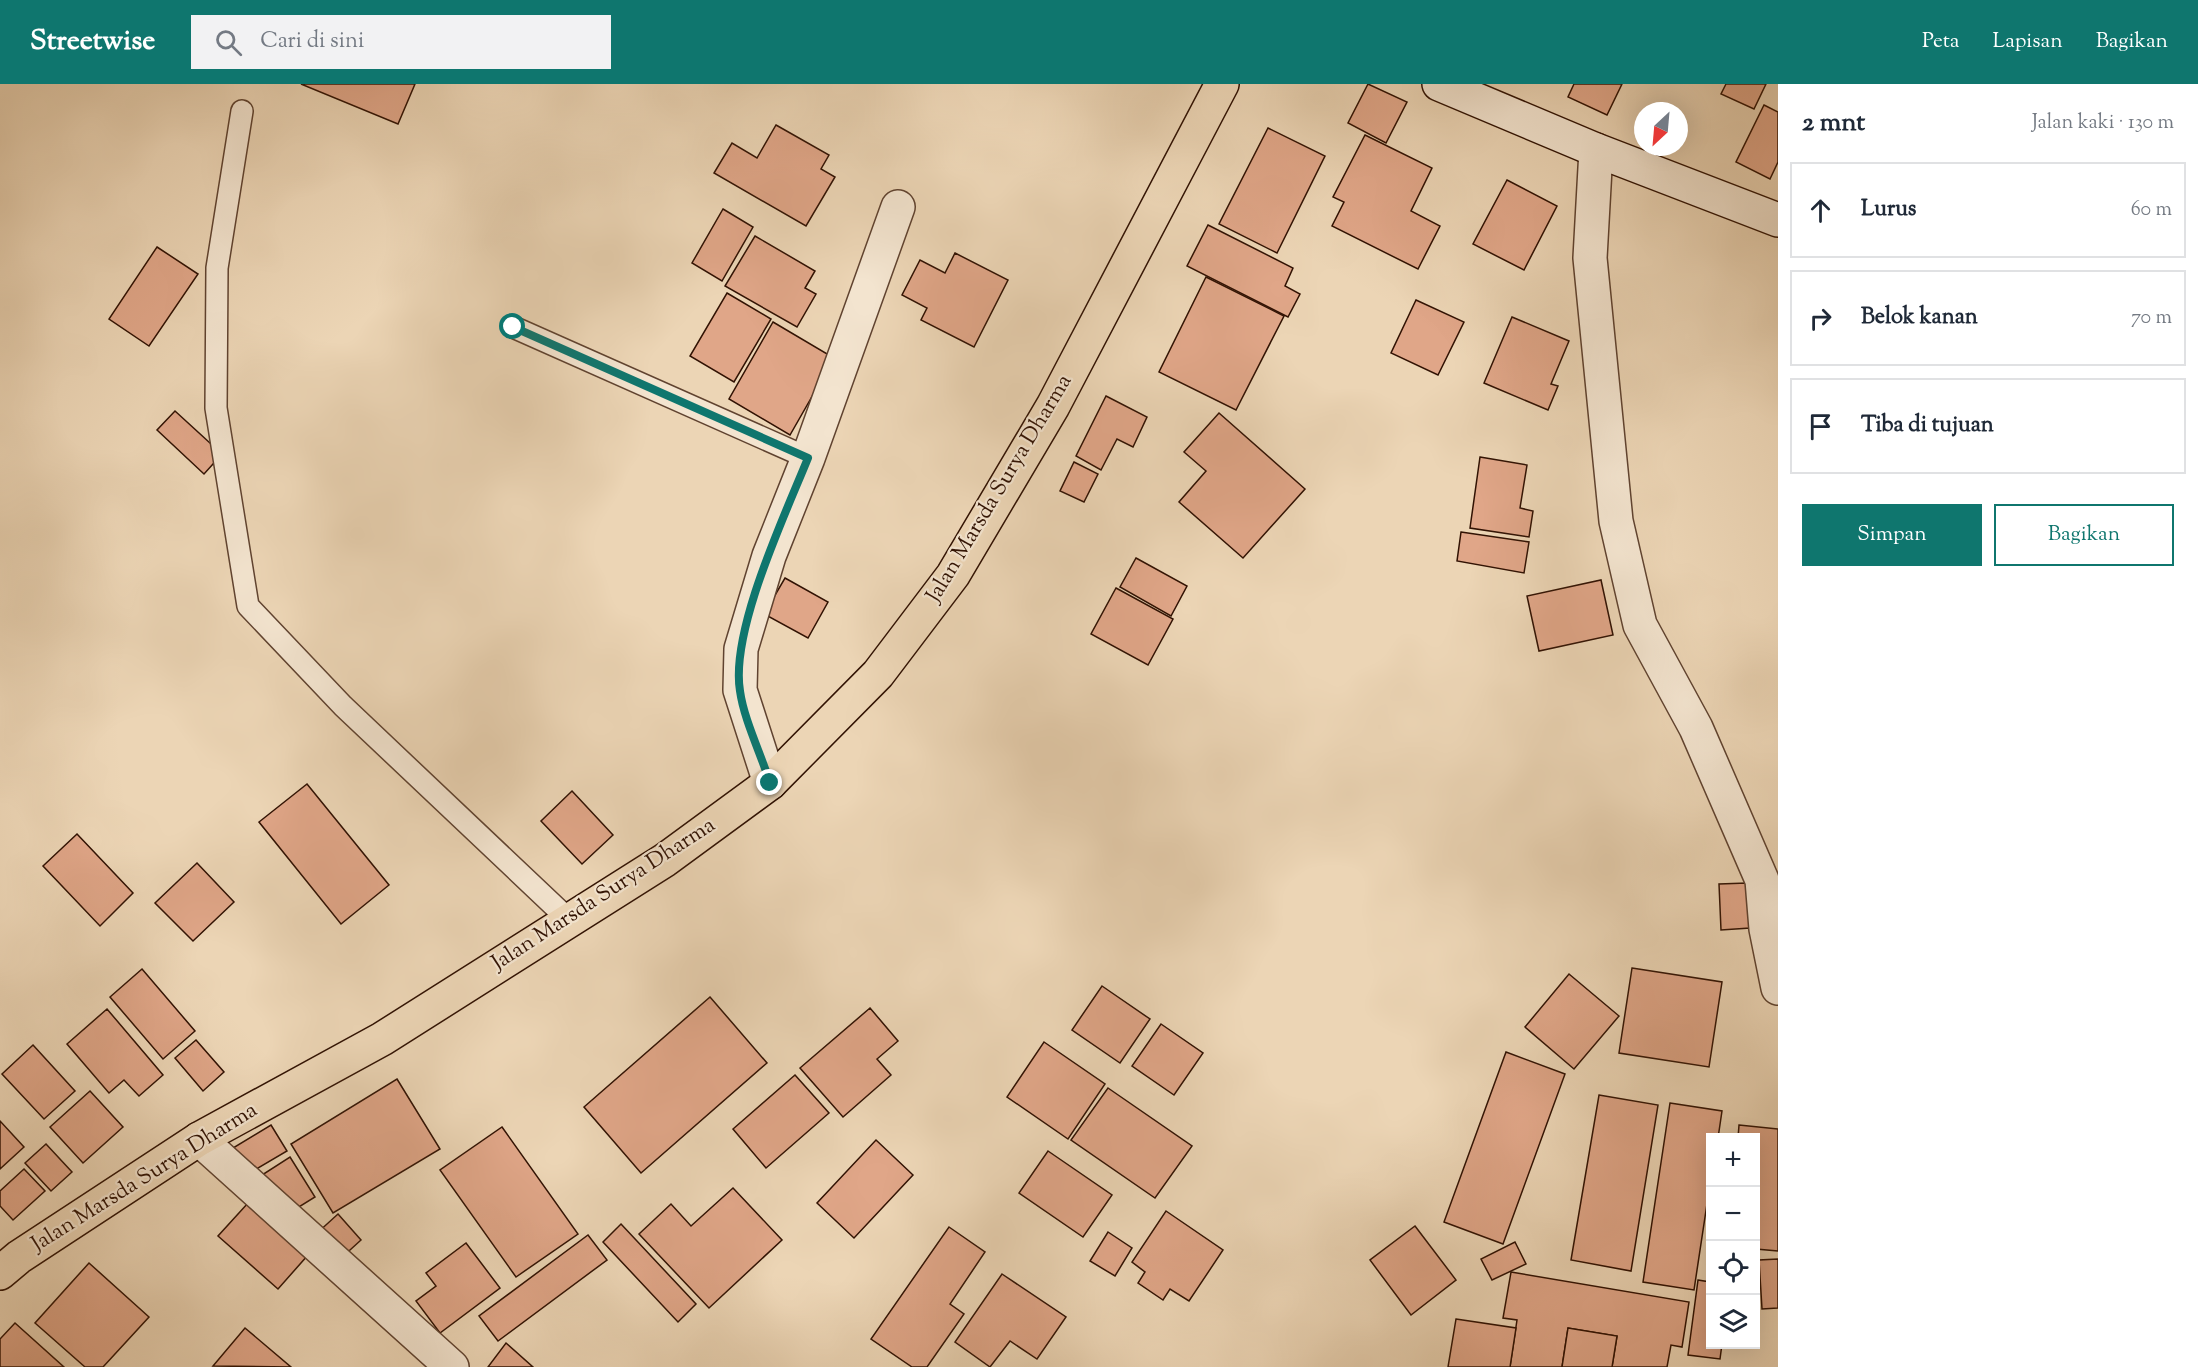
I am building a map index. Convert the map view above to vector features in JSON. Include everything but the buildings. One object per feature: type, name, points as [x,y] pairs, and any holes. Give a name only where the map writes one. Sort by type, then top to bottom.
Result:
[{"type":"highway","name":"Jalan Marsda Surya Dharma","points":[[0,1274],[37,1245],[200,1139],[382,1039],[568,919],[665,861],[770,783],[878,674],[953,575],[1053,406],[1222,84]]},
{"type":"street","points":[[1439,84],[1596,150],[1778,220]]},
{"type":"street","points":[[1596,150],[1590,258],[1616,521],[1640,625],[1696,728],[1762,880],[1767,929],[1778,988]]},
{"type":"street","points":[[770,783],[740,690],[741,650],[769,555],[808,458],[898,207]]},
{"type":"street","points":[[200,1139],[443,1364]]},
{"type":"lane","points":[[242,111],[217,268],[216,408],[248,606],[344,706],[568,919]]},
{"type":"lane","points":[[513,327],[808,458]]},
{"type":"route","points":[[513,327],[808,458],[769,555],[752,606],[741,650],[740,690],[770,783]]}]
